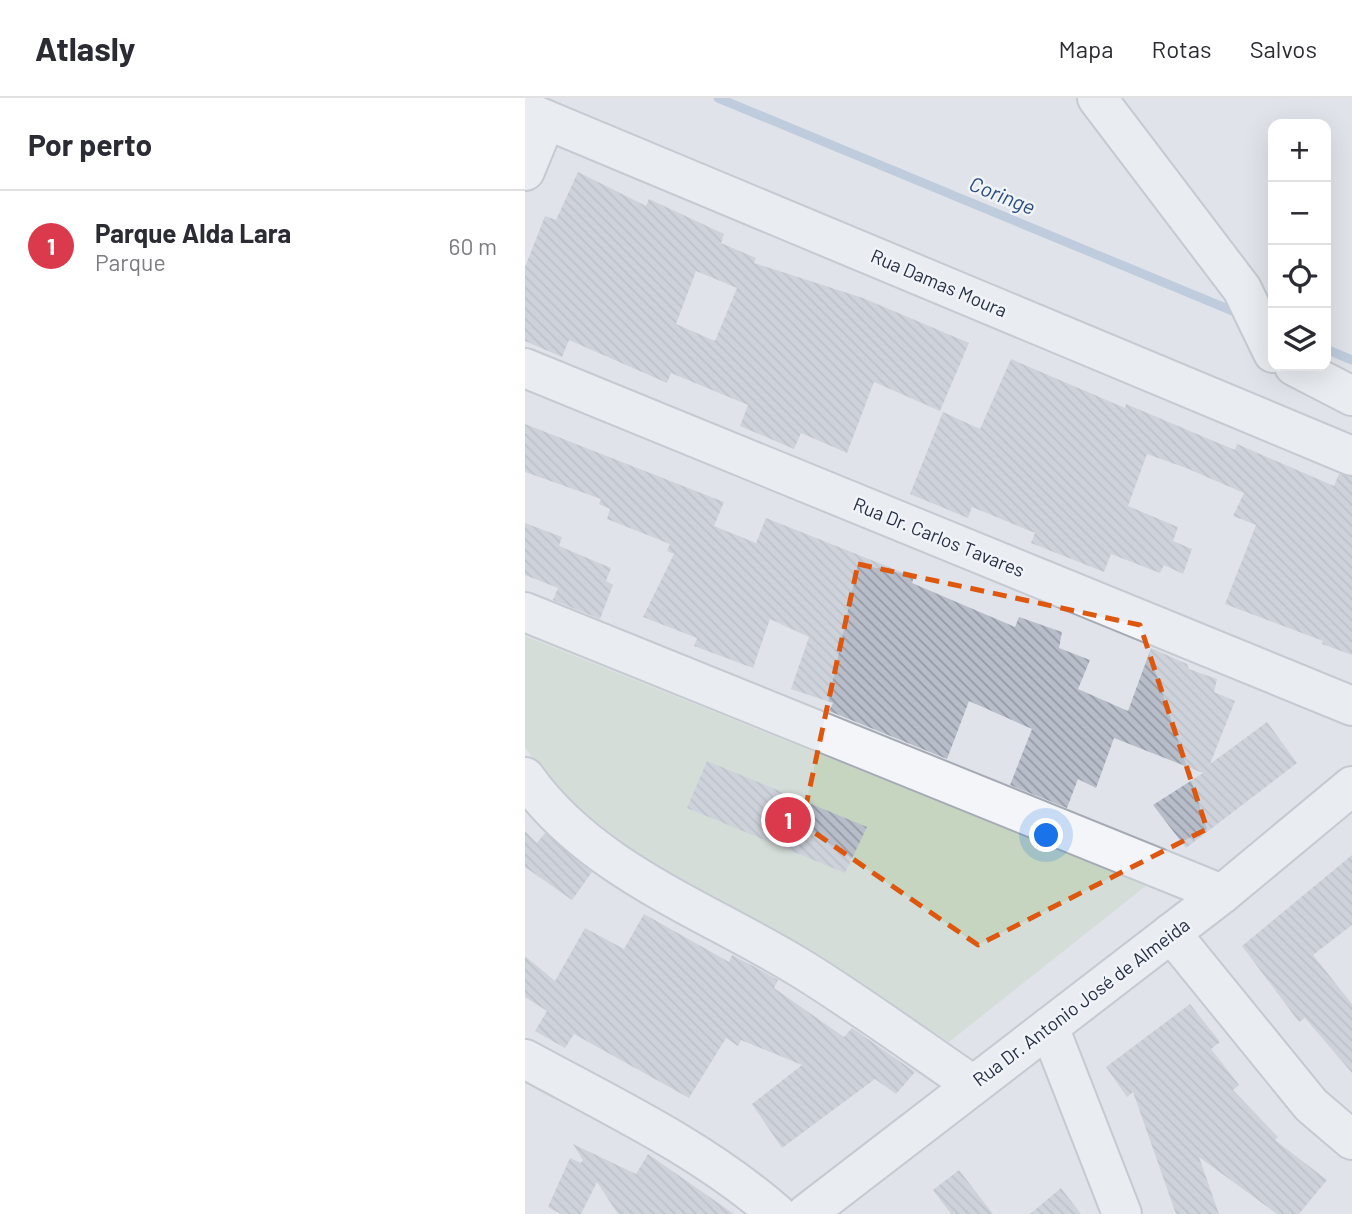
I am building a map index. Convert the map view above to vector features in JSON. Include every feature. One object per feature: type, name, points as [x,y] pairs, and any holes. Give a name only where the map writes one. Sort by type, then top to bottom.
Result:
[{"type":"street","points":[[1097,98],[1242,289],[1268,343]]},
{"type":"street","points":[[525,171],[535,115]]},
{"type":"street","name":"Rua Damas Moura","points":[[535,115],[1352,456]]},
{"type":"street","name":"Rua Dr. Carlos Tavares","points":[[525,368],[1352,706]]},
{"type":"street","points":[[1304,371],[1352,396]]},
{"type":"street","points":[[525,612],[1222,894]]},
{"type":"street","points":[[525,778],[541,800],[613,861],[802,969],[972,1085]]},
{"type":"street","name":"Rua Dr. Antonio José de Almeida","points":[[806,1214],[1222,894],[1352,786]]},
{"type":"street","points":[[1171,933],[1311,1105],[1352,1140]]},
{"type":"street","points":[[1049,1027],[1122,1214]]},
{"type":"street","points":[[525,1059],[691,1150],[748,1188],[778,1214]]},
{"type":"highlighted area","points":[[858,564],[1140,625],[1207,829],[978,945],[802,824]]},
{"type":"green space","points":[[525,636],[1147,885],[949,1042],[813,954],[624,849],[556,792],[525,747]]},
{"type":"building","points":[[578,172],[646,206],[649,199],[724,234],[721,243],[756,258],[754,263],[863,298],[969,343],[940,411],[874,382],[847,453],[801,433],[794,449],[740,426],[748,405],[671,373],[667,383],[569,340],[562,357],[525,341],[525,267],[545,216],[556,220]],"holes":[[[696,271],[737,288],[715,341],[676,324]]]},
{"type":"building","points":[[1011,359],[1125,408],[1126,404],[1235,450],[1237,444],[1334,486],[1339,474],[1352,477],[1352,655],[1322,644],[1323,641],[1225,604],[1256,525],[1233,516],[1244,493],[1186,468],[1147,454],[1128,506],[1178,527],[1173,541],[1192,549],[1183,574],[1164,565],[1160,573],[1111,554],[1104,572],[1031,543],[1035,533],[972,507],[968,518],[910,494],[943,412],[980,429]]},
{"type":"building","points":[[525,424],[724,502],[714,526],[756,543],[766,518],[914,577],[912,583],[1015,627],[1019,617],[1062,632],[1059,648],[1090,660],[1078,689],[1128,711],[1151,648],[1187,664],[1189,669],[1217,679],[1214,692],[1235,701],[1210,764],[1267,722],[1297,763],[1186,848],[1153,805],[1203,773],[1114,738],[1096,788],[1078,779],[1067,808],[1010,785],[1032,729],[969,701],[947,759],[829,711],[833,703],[791,689],[809,637],[770,619],[753,668],[694,646],[697,638],[643,617],[674,554],[667,551],[670,544],[607,519],[610,509],[599,504],[601,499],[525,472]]},
{"type":"building","points":[[525,523],[562,537],[559,546],[611,568],[606,581],[613,585],[600,619],[553,600],[558,588],[525,575]]},
{"type":"building","points":[[707,761],[867,827],[845,873],[687,808]]},
{"type":"building","points":[[525,831],[537,843],[545,833],[592,872],[572,900],[525,867]]},
{"type":"building","points":[[1352,855],[1352,925],[1313,955],[1352,1004],[1352,1073],[1305,1018],[1299,1022],[1242,946]]},
{"type":"building","points":[[644,914],[729,962],[732,955],[778,980],[774,988],[844,1037],[852,1028],[915,1072],[896,1094],[875,1079],[782,1148],[752,1104],[802,1065],[741,1040],[738,1046],[726,1038],[689,1098],[574,1034],[565,1048],[535,1031],[547,1011],[525,997],[525,956],[555,981],[585,928],[624,949]]},
{"type":"building","points":[[1190,1004],[1220,1042],[1211,1049],[1239,1085],[1233,1090],[1278,1137],[1275,1140],[1327,1180],[1299,1214],[1277,1214],[1199,1157],[1219,1214],[1176,1214],[1133,1092],[1127,1097],[1106,1067]]},
{"type":"building","points":[[573,1144],[636,1174],[648,1154],[734,1214],[618,1214],[597,1182],[581,1214],[561,1214],[548,1207],[570,1158],[581,1163],[583,1160]]},
{"type":"building","points":[[959,1170],[993,1214],[951,1214],[933,1190]]},
{"type":"building","points":[[1061,1188],[1081,1214],[1030,1214]]},
{"type":"waterway","name":"Coringe","points":[[718,98],[1240,314]]},
{"type":"waterway","name":"Coringe","points":[[1331,351],[1352,360]]},
{"type":"place","name":"Parque Alda Lara","points":[[788,820]]}]
